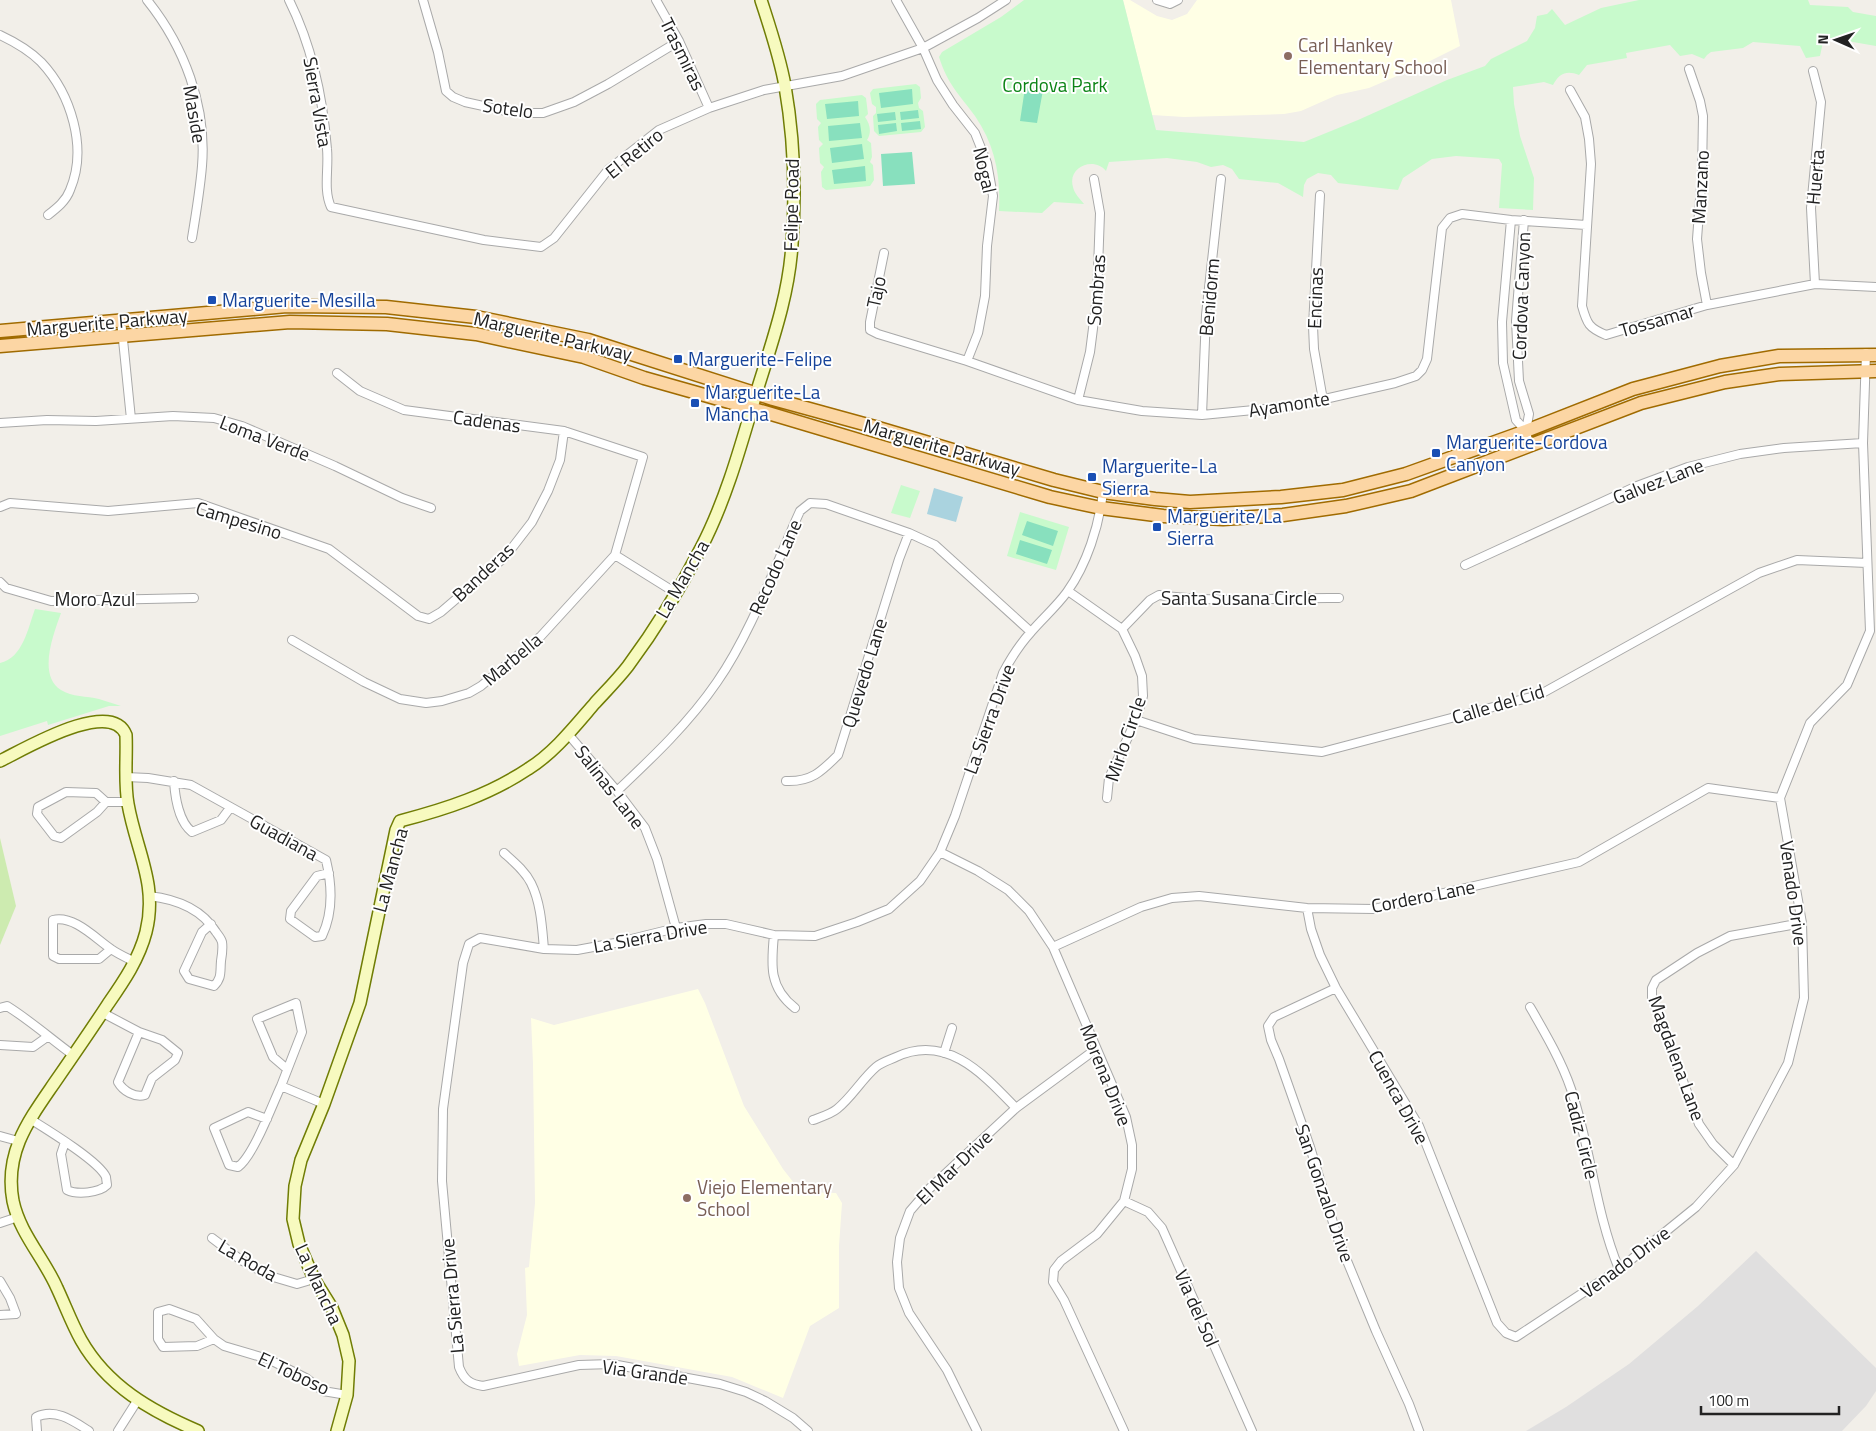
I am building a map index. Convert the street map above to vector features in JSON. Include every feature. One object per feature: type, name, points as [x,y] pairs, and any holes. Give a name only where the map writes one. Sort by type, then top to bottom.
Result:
[{"type":"main road","name":"Marguerite Parkway","points":[[0,331],[287,306],[386,307],[476,317],[588,340],[773,399],[1054,480],[1103,492],[1190,502],[1282,497],[1343,490],[1406,474],[1526,431],[1633,388],[1720,366],[1779,356],[1871,354]]},
{"type":"main road","name":"Marguerite Parkway","points":[[0,346],[290,322],[387,324],[476,334],[584,357],[644,378],[752,408],[1050,497],[1101,508],[1163,516],[1203,518],[1292,514],[1346,506],[1411,491],[1641,403],[1725,382],[1780,374],[1871,371]]},
{"type":"street","name":"Maside","points":[[147,0],[159,15],[177,46],[194,90],[202,128],[202,166],[192,238]]},
{"type":"street","name":"Sierra Vista","points":[[289,0],[312,58],[316,76],[325,124],[328,152],[327,193],[331,207]]},
{"type":"street","name":"Sotelo","points":[[423,0],[438,52],[446,91],[453,97],[465,102],[516,113],[543,113],[574,102],[608,84],[679,41]]},
{"type":"street","name":"Trasmiras","points":[[656,0],[679,41],[708,108]]},
{"type":"street","name":"Felipe Road","points":[[752,408],[778,322],[792,254],[793,163],[785,86],[773,36],[761,0]]},
{"type":"street","name":"Nogal","points":[[896,0],[923,48],[937,80],[953,105],[975,133],[987,163],[993,196],[987,246],[985,296],[978,333],[967,361]]},
{"type":"street","name":"El Retiro","points":[[331,207],[484,240],[541,247],[554,238],[608,170],[659,130],[708,108],[764,90],[842,76],[923,48],[978,18],[1006,0]]},
{"type":"street","points":[[1157,0],[1170,4],[1178,0]]},
{"type":"street","points":[[0,35],[29,51],[42,63],[59,86],[74,120],[78,156],[76,174],[66,198],[48,215]]},
{"type":"street","name":"Manzano","points":[[1689,69],[1700,101],[1702,116],[1702,173],[1697,239],[1707,305]]},
{"type":"street","name":"Huerta","points":[[1813,70],[1821,102],[1812,208],[1815,284]]},
{"type":"street","name":"Tossamar","points":[[1570,90],[1584,117],[1589,139],[1591,164],[1582,306],[1586,320],[1592,329],[1606,335],[1707,305],[1815,284],[1876,287]]},
{"type":"street","name":"Sombras","points":[[1078,400],[1090,352],[1097,296],[1100,213],[1094,179]]},
{"type":"street","name":"Benidorm","points":[[1202,415],[1206,315],[1221,179]]},
{"type":"street","name":"Encinas","points":[[1320,194],[1313,326],[1314,348],[1323,400]]},
{"type":"street","name":"Ayamonte","points":[[870,330],[890,339],[967,361],[1078,400],[1142,412],[1202,415],[1294,406],[1395,383],[1416,376],[1422,370],[1427,359],[1442,228],[1450,218],[1462,214],[1512,220],[1586,225]]},
{"type":"street","name":"Cordova Canyon","points":[[1512,220],[1502,322],[1503,363],[1516,420],[1526,431]]},
{"type":"street","name":"Cordova Canyon","points":[[1524,220],[1516,321],[1519,381],[1529,414],[1526,431],[1529,446]]},
{"type":"street","name":"Tajo","points":[[870,330],[884,253]]},
{"type":"street","points":[[121,320],[131,419]]},
{"type":"street","points":[[1780,798],[1810,723],[1847,685],[1870,630],[1863,443],[1871,371],[1871,354]]},
{"type":"street","name":"Cadenas","points":[[338,373],[360,391],[404,410],[564,432],[643,457]]},
{"type":"street","name":"La Mancha","points":[[338,1431],[347,1395],[349,1361],[343,1335],[332,1308],[314,1279],[299,1244],[293,1219],[295,1186],[301,1160],[324,1104],[360,1003],[391,854],[400,821],[456,805],[496,789],[531,768],[568,734],[628,666],[676,593],[702,547],[721,503],[752,408]]},
{"type":"street","name":"Loma Verde","points":[[0,423],[47,420],[78,422],[194,416],[226,421],[335,466],[402,498],[430,508]]},
{"type":"street","name":"Banderas","points":[[424,619],[434,617],[505,557],[532,522],[548,491],[560,460],[564,432]]},
{"type":"street","name":"Galvez Lane","points":[[1464,565],[1637,486],[1688,467],[1740,454],[1775,449],[1863,443]]},
{"type":"street","name":"Marbella","points":[[292,640],[364,682],[400,699],[426,702],[457,698],[481,686],[541,636],[615,555],[643,457]]},
{"type":"street","name":"La Sierra Drive","points":[[472,1384],[463,1378],[459,1367],[442,1181],[444,1089],[462,963],[469,944],[480,938],[544,949],[577,950],[676,928],[706,924],[726,924],[774,935],[815,936],[888,909],[920,881],[940,852],[955,816],[1003,673],[1014,654],[1031,632],[1068,591],[1085,560],[1101,508],[1103,492]]},
{"type":"street","name":"Campesino","points":[[0,507],[10,503],[108,511],[198,503],[329,549],[424,619]]},
{"type":"street","name":"Recodo Lane","points":[[617,791],[660,751],[692,717],[718,681],[744,637],[800,511],[810,503],[826,504],[935,545],[1031,632]]},
{"type":"street","name":"Quevedo Lane","points":[[786,781],[801,782],[823,770],[838,755],[899,559],[909,534]]},
{"type":"street","points":[[615,555],[676,593]]},
{"type":"street","name":"Calle del Cid","points":[[1136,720],[1194,739],[1322,752],[1539,695],[1759,573],[1778,566],[1797,560],[1867,563]]},
{"type":"street","name":"Moro Azul","points":[[0,582],[6,588],[51,601],[194,598]]},
{"type":"street","name":"Mirlo Circle","points":[[1068,591],[1122,629],[1136,656],[1142,676],[1143,696],[1136,720],[1108,778],[1107,798]]},
{"type":"street","name":"Santa Susana Circle","points":[[1122,629],[1150,600],[1159,595],[1232,601],[1339,598]]},
{"type":"street","points":[[0,761],[49,736],[102,721],[118,724],[126,735],[128,802],[131,821],[146,869],[149,896],[146,929],[135,962],[103,1013],[30,1119],[18,1142],[13,1160],[11,1180],[13,1201],[24,1232],[54,1281],[81,1340],[92,1358],[105,1374],[137,1401],[198,1431]]},
{"type":"street","name":"Salinas Lane","points":[[568,734],[617,791],[645,828],[657,860],[676,928]]},
{"type":"street","name":"Guadiana","points":[[126,777],[174,781],[191,785],[326,860],[329,873],[331,891],[327,926],[322,936],[315,937],[290,919],[291,912],[318,876],[329,873]]},
{"type":"street","name":"Guadiana","points":[[174,781],[175,796],[186,828],[192,832],[221,820],[230,808]]},
{"type":"street","name":"Cordero Lane","points":[[1053,947],[1141,907],[1172,898],[1198,896],[1307,908],[1374,909],[1579,862],[1708,788],[1780,798]]},
{"type":"street","points":[[106,802],[97,812],[61,838],[54,836],[37,814],[38,807],[66,792],[96,793],[106,802],[128,802]]},
{"type":"street","name":"Venado Drive","points":[[1516,1337],[1619,1269],[1696,1207],[1734,1165],[1788,1063],[1804,998],[1802,923],[1780,798]]},
{"type":"street","name":"Morena Drive","points":[[940,852],[978,871],[1008,890],[1029,911],[1053,947],[1126,1117],[1132,1145],[1132,1169],[1124,1201],[1097,1234],[1061,1261],[1054,1270],[1053,1282],[1064,1300],[1124,1431]]},
{"type":"street","points":[[504,853],[531,883],[540,912],[544,949]]},
{"type":"street","points":[[149,896],[181,903],[197,912],[211,924],[222,940],[220,981],[214,986],[189,979],[184,971],[202,932],[211,924]]},
{"type":"street","name":"Cuenca Drive","points":[[1307,908],[1311,929],[1320,955],[1336,988],[1419,1126],[1497,1323],[1506,1333],[1516,1337]]},
{"type":"street","points":[[111,949],[99,959],[59,959],[53,956],[53,920],[60,918],[80,926],[111,949],[135,962]]},
{"type":"street","name":"Magdalena Lane","points":[[1734,1165],[1713,1144],[1699,1124],[1652,998],[1652,988],[1656,980],[1697,953],[1730,936],[1802,923]]},
{"type":"street","points":[[774,935],[772,961],[774,979],[784,1000],[795,1008]]},
{"type":"street","name":"San Gonzalo Drive","points":[[1336,988],[1274,1017],[1268,1026],[1271,1040],[1307,1138],[1338,1239],[1419,1431]]},
{"type":"street","points":[[267,1119],[248,1112],[214,1128],[229,1165],[238,1167],[240,1165],[262,1131],[281,1086],[288,1069],[302,1032],[296,1003],[257,1019],[273,1057],[288,1069]]},
{"type":"street","points":[[0,1008],[7,1006],[29,1019],[47,1036],[73,1055]]},
{"type":"street","name":"Cadiz Circle","points":[[1530,1007],[1555,1052],[1571,1089],[1588,1154],[1602,1223],[1619,1269]]},
{"type":"street","points":[[103,1013],[139,1032],[162,1040],[178,1053],[176,1060],[152,1078],[145,1095],[140,1097],[122,1089],[118,1082],[139,1032]]},
{"type":"street","points":[[944,1053],[952,1028]]},
{"type":"street","points":[[0,1044],[33,1046],[47,1036]]},
{"type":"street","name":"El Mar Drive","points":[[977,1431],[947,1370],[909,1313],[898,1288],[896,1262],[900,1238],[910,1211],[929,1188],[1016,1108],[1096,1049]]},
{"type":"street","points":[[813,1120],[836,1110],[877,1066],[907,1052],[929,1050],[963,1059],[986,1077],[1016,1108]]},
{"type":"street","points":[[281,1086],[324,1104]]},
{"type":"street","points":[[30,1119],[65,1142],[98,1168],[106,1178],[107,1185],[102,1190],[72,1193],[67,1190],[61,1154],[65,1142]]},
{"type":"street","points":[[0,1136],[18,1142]]},
{"type":"street","name":"Via del Sol","points":[[1124,1201],[1148,1212],[1162,1228],[1252,1431]]},
{"type":"street","points":[[0,1223],[18,1217]]},
{"type":"street","name":"La Roda","points":[[212,1238],[241,1260],[270,1276],[297,1284],[314,1279]]},
{"type":"street","points":[[0,1281],[10,1298],[16,1314],[0,1315]]},
{"type":"street","name":"El Toboso","points":[[214,1339],[197,1346],[163,1347],[158,1339],[158,1312],[169,1309],[196,1319],[214,1339],[224,1346],[268,1359],[306,1378],[323,1391],[347,1395]]},
{"type":"street","name":"Via Grande","points":[[472,1384],[483,1386],[579,1364],[612,1364],[720,1384],[746,1392],[793,1418],[808,1431]]},
{"type":"street","points":[[118,1431],[137,1401]]},
{"type":"street","points":[[37,1431],[36,1417],[46,1412],[62,1416],[89,1431]]},
{"type":"shaded area","name":"Carl Hankey Elementary School","points":[[1123,0],[1130,0],[1157,16],[1172,20],[1187,14],[1197,0],[1451,0],[1460,46],[1369,88],[1337,95],[1301,111],[1284,114],[1184,117],[1152,115]]},
{"type":"shaded area","name":"Viejo Elementary School","points":[[698,989],[744,1106],[783,1169],[801,1192],[836,1193],[842,1203],[839,1246],[839,1308],[810,1326],[783,1398],[732,1377],[616,1356],[580,1355],[519,1366],[517,1354],[527,1315],[525,1268],[529,1267],[535,1203],[531,1018],[554,1025]]},
{"type":"shaded area","points":[[1756,1251],[1876,1368],[1876,1391],[1866,1406],[1842,1431],[1526,1431],[1566,1407],[1629,1364],[1698,1306]]},
{"type":"green space","name":"Cordova Park","points":[[1024,0],[1123,0],[1156,130],[1304,142],[1447,80],[1485,66],[1491,59],[1527,41],[1535,28],[1537,16],[1547,14],[1552,9],[1565,25],[1601,8],[1639,0],[1808,0],[1810,5],[1848,7],[1853,12],[1876,16],[1876,46],[1824,37],[1820,56],[1806,58],[1800,46],[1753,42],[1743,48],[1711,52],[1704,59],[1692,54],[1680,56],[1670,45],[1626,53],[1627,58],[1587,65],[1579,75],[1567,73],[1561,75],[1553,85],[1544,82],[1513,87],[1520,136],[1534,178],[1533,210],[1499,208],[1502,164],[1499,159],[1456,156],[1432,159],[1403,178],[1398,190],[1338,183],[1331,175],[1318,173],[1307,179],[1304,185],[1303,197],[1278,183],[1239,179],[1232,169],[1223,165],[1211,167],[1197,162],[1167,158],[1109,162],[1106,171],[1095,164],[1089,164],[1078,169],[1072,180],[1077,196],[1084,204],[1054,202],[1042,213],[999,211],[998,173],[992,150],[982,127],[950,82],[939,57],[942,52],[1001,17]]},
{"type":"green space","points":[[916,84],[920,87],[921,98],[918,103],[919,108],[923,111],[925,127],[921,132],[879,136],[874,131],[873,116],[876,113],[876,107],[872,104],[870,93],[873,89]]},
{"type":"green space","points":[[1025,88],[1043,90],[1037,123],[1020,121]]},
{"type":"green space","points":[[912,89],[913,104],[881,108],[879,93]]},
{"type":"green space","points":[[862,95],[866,98],[868,114],[865,117],[870,131],[867,140],[871,143],[872,157],[870,162],[873,165],[874,180],[870,186],[826,190],[822,187],[821,172],[824,167],[820,163],[819,148],[823,144],[819,140],[818,127],[821,123],[817,119],[816,104],[820,100]]},
{"type":"green space","points":[[858,101],[859,116],[827,119],[825,104]]},
{"type":"green space","points":[[918,110],[919,118],[901,120],[900,112]]},
{"type":"green space","points":[[895,112],[896,120],[878,122],[877,114]]},
{"type":"green space","points":[[920,121],[921,129],[902,131],[901,123]]},
{"type":"green space","points":[[860,123],[862,138],[829,141],[828,126]]},
{"type":"green space","points":[[896,123],[897,131],[879,134],[878,125]]},
{"type":"green space","points":[[862,144],[864,159],[832,163],[830,148]]},
{"type":"green space","points":[[912,152],[915,184],[883,186],[881,154]]},
{"type":"green space","points":[[865,166],[866,181],[834,184],[832,170]]},
{"type":"green space","points":[[901,485],[920,491],[910,518],[891,513]]},
{"type":"green space","points":[[1020,512],[1069,527],[1056,570],[1007,556]]},
{"type":"green space","points":[[1027,521],[1058,531],[1053,546],[1022,535]]},
{"type":"green space","points":[[1020,540],[1052,550],[1047,564],[1016,554]]},
{"type":"green space","points":[[35,609],[61,613],[49,653],[50,674],[54,683],[61,690],[70,694],[99,699],[121,706],[109,706],[48,725],[47,721],[0,736],[0,663],[8,660],[19,649]]},
{"type":"green space","points":[[0,838],[16,906],[0,945]]},
{"type":"water","points":[[934,488],[963,497],[956,522],[927,514]]},
{"type":"place","name":"Carl Hankey Elementary School","points":[[1288,56]]},
{"type":"place","name":"Marguerite-Mesilla","points":[[212,300]]},
{"type":"place","name":"Marguerite-Felipe","points":[[678,359]]},
{"type":"place","name":"Marguerite-La Mancha","points":[[695,403]]},
{"type":"place","name":"Marguerite-Cordova Canyon","points":[[1436,453]]},
{"type":"place","name":"Marguerite-La Sierra","points":[[1092,477]]},
{"type":"place","name":"Marguerite/La Sierra","points":[[1157,527]]},
{"type":"place","name":"Viejo Elementary School","points":[[687,1198]]}]
